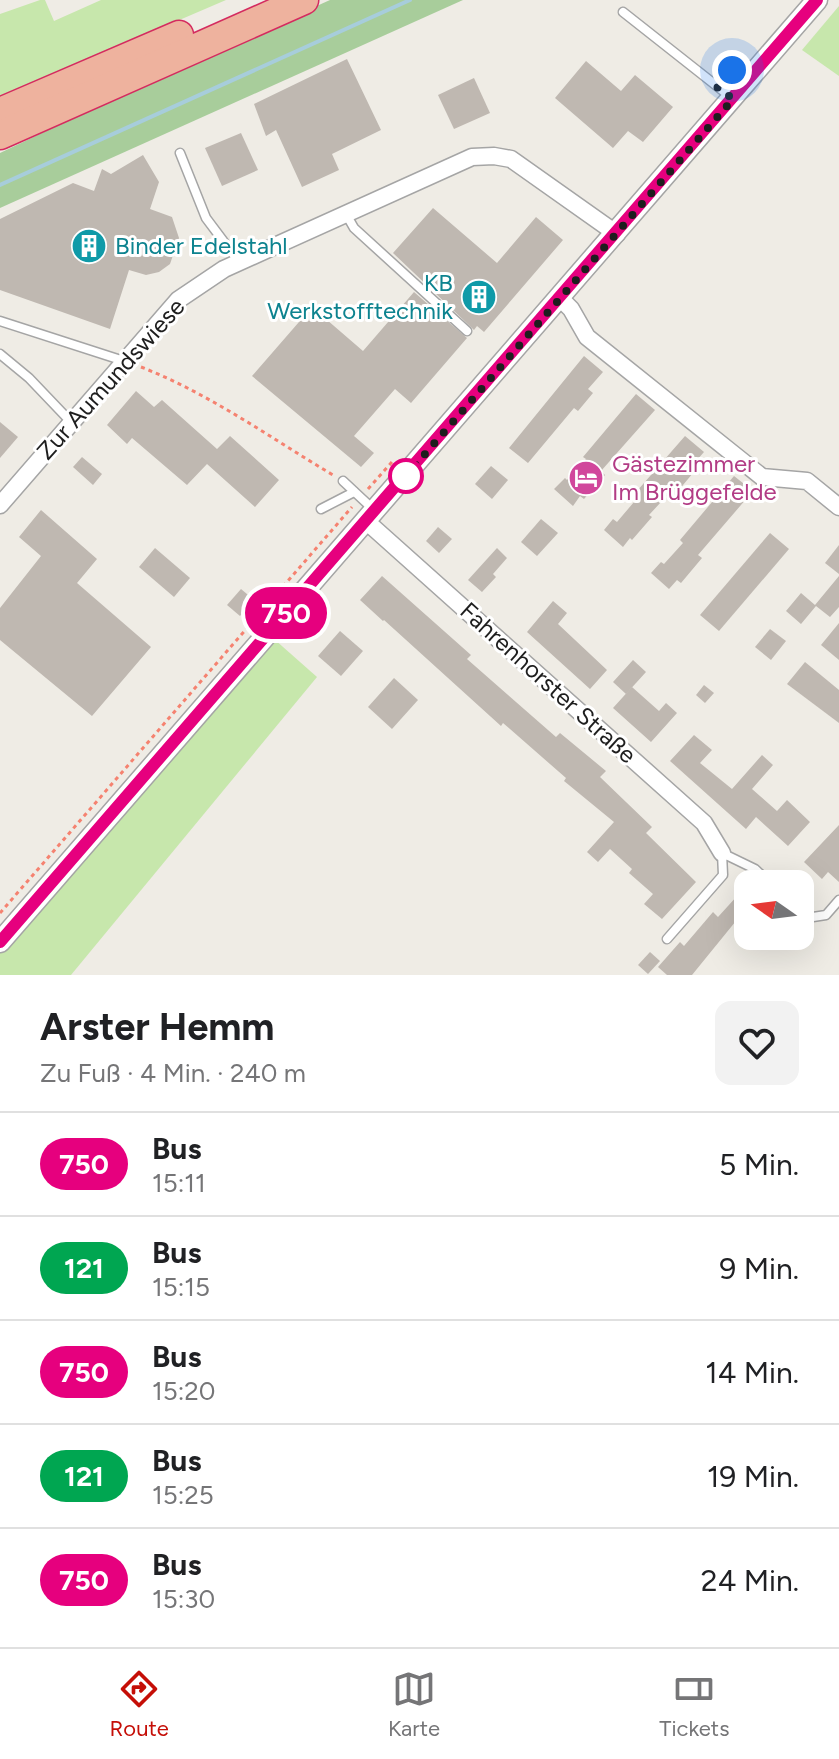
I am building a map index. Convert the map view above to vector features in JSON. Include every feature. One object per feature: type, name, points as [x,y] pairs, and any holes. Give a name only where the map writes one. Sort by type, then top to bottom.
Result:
[{"type":"highway","points":[[0,112],[258,0]]},
{"type":"highway","points":[[0,135],[304,0]]},
{"type":"street","points":[[0,942],[364,505],[560,298],[817,0]]},
{"type":"street","name":"Zur Aumundswiese","points":[[0,505],[178,300],[239,262],[472,157],[511,159],[617,234]]},
{"type":"street","points":[[560,298],[571,309],[587,337],[762,477],[807,481],[839,507]]},
{"type":"street","name":"Fahrenhorster Straße","points":[[364,505],[704,823],[722,853]]},
{"type":"lane","points":[[623,12],[733,99]]},
{"type":"lane","points":[[180,153],[206,218],[239,262]]},
{"type":"lane","points":[[345,213],[354,228],[467,331]]},
{"type":"lane","points":[[0,321],[124,361]]},
{"type":"lane","points":[[0,354],[29,378],[71,422]]},
{"type":"lane","points":[[343,481],[364,505]]},
{"type":"lane","points":[[321,509],[364,505]]},
{"type":"lane","points":[[667,939],[723,875],[722,853],[756,870]]},
{"type":"lane","points":[[814,917],[826,915],[839,900]]},
{"type":"path","points":[[124,361],[180,382],[343,481]]},
{"type":"path","points":[[0,913],[364,505],[391,463]]},
{"type":"green space","points":[[45,0],[54,21],[101,0],[226,0],[0,97],[0,14]]},
{"type":"green space","points":[[330,0],[463,0],[0,208],[0,153]]},
{"type":"green space","points":[[839,6],[839,76],[802,50]]},
{"type":"green space","points":[[274,639],[317,677],[71,975],[0,975],[0,951]]},
{"type":"building","points":[[347,59],[381,130],[332,154],[339,170],[302,187],[276,130],[266,136],[254,104]]},
{"type":"building","points":[[586,61],[621,91],[635,75],[673,107],[643,142],[628,131],[613,148],[555,98]]},
{"type":"building","points":[[474,78],[490,113],[454,129],[438,95]]},
{"type":"building","points":[[241,133],[258,170],[222,186],[205,148]]},
{"type":"building","name":"Binder Edelstahl","points":[[143,155],[159,182],[150,209],[172,217],[179,238],[170,264],[159,272],[146,275],[129,270],[110,329],[0,290],[0,219],[73,183],[94,191],[102,169],[111,174]]},
{"type":"building","name":"KB Werkstofftechnik","points":[[433,208],[497,263],[536,217],[563,240],[484,332],[477,326],[474,330],[393,253]]},
{"type":"building","points":[[414,292],[467,338],[411,403],[395,389],[354,436],[374,453],[361,467],[252,376],[312,307],[363,351]]},
{"type":"building","points":[[584,356],[603,372],[588,389],[593,393],[578,411],[574,408],[528,463],[509,448]]},
{"type":"building","points":[[136,391],[154,407],[162,400],[217,449],[230,436],[279,480],[255,507],[207,464],[187,485],[132,438],[127,444],[107,425]]},
{"type":"building","points":[[636,394],[655,410],[601,471],[605,475],[584,499],[580,496],[573,506],[554,489],[586,459],[583,457]]},
{"type":"building","points":[[0,422],[18,437],[0,458]]},
{"type":"building","points":[[685,436],[704,452],[689,469],[693,473],[678,491],[674,488],[623,547],[604,530],[613,519],[617,522],[634,502],[630,499]]},
{"type":"building","points":[[82,457],[102,474],[93,485],[73,467]]},
{"type":"building","points":[[491,466],[508,480],[492,499],[475,484]]},
{"type":"building","points":[[734,476],[753,491],[698,555],[702,558],[681,583],[677,580],[669,589],[651,573],[683,543],[680,540]]},
{"type":"building","points":[[41,510],[97,559],[77,583],[151,647],[92,716],[0,640],[0,608],[41,556],[19,537]]},
{"type":"building","points":[[541,519],[558,533],[537,556],[521,542]]},
{"type":"building","points":[[438,527],[452,539],[439,553],[426,541]]},
{"type":"building","points":[[770,533],[789,549],[719,631],[700,615]]},
{"type":"building","points":[[839,545],[839,574],[825,563]]},
{"type":"building","points":[[155,548],[190,578],[174,597],[139,567]]},
{"type":"building","points":[[497,548],[507,558],[482,592],[468,580]]},
{"type":"building","points":[[382,576],[471,655],[467,659],[556,737],[560,733],[606,771],[600,777],[652,827],[646,833],[696,882],[662,919],[644,904],[653,894],[629,873],[632,869],[610,849],[598,862],[587,852],[614,822],[360,600]]},
{"type":"building","points":[[839,576],[839,607],[830,617],[816,606],[801,624],[786,611],[801,593],[815,605]]},
{"type":"building","points":[[241,589],[254,600],[240,616],[227,605]]},
{"type":"building","points":[[553,601],[567,613],[558,624],[607,670],[590,689],[527,632]]},
{"type":"building","points":[[839,623],[839,660],[821,645]]},
{"type":"building","points":[[770,629],[786,641],[771,660],[755,647]]},
{"type":"building","points":[[340,631],[363,651],[341,676],[318,656]]},
{"type":"building","points":[[633,660],[646,672],[626,694],[613,682]]},
{"type":"building","points":[[805,662],[839,690],[839,723],[787,684]]},
{"type":"building","points":[[394,678],[418,700],[392,729],[368,707]]},
{"type":"building","points":[[704,685],[714,693],[705,703],[696,695]]},
{"type":"building","points":[[632,687],[659,711],[666,703],[677,713],[651,742],[613,708]]},
{"type":"building","points":[[694,735],[712,750],[700,763],[732,789],[762,755],[773,765],[752,789],[777,811],[787,800],[810,822],[788,846],[756,817],[746,829],[670,761]]},
{"type":"building","points":[[839,825],[839,882],[828,872],[822,879],[804,862]]},
{"type":"building","points":[[734,899],[734,923],[692,975],[667,975],[658,967],[680,942],[684,946],[713,912],[718,917]]},
{"type":"building","points":[[650,952],[660,961],[648,974],[638,965]]},
{"type":"waterway","points":[[0,185],[410,0]]},
{"type":"bus line","name":"750","points":[[0,942],[817,0]]},
{"type":"place","name":"Binder Edelstahl","points":[[89,246]]},
{"type":"place","name":"KB Werkstofftechnik","points":[[479,297]]},
{"type":"place","name":"Gästezimmer Im Brüggefelde","points":[[586,478]]},
{"type":"route","points":[[406,476],[733,99],[717,87],[732,70]]}]
